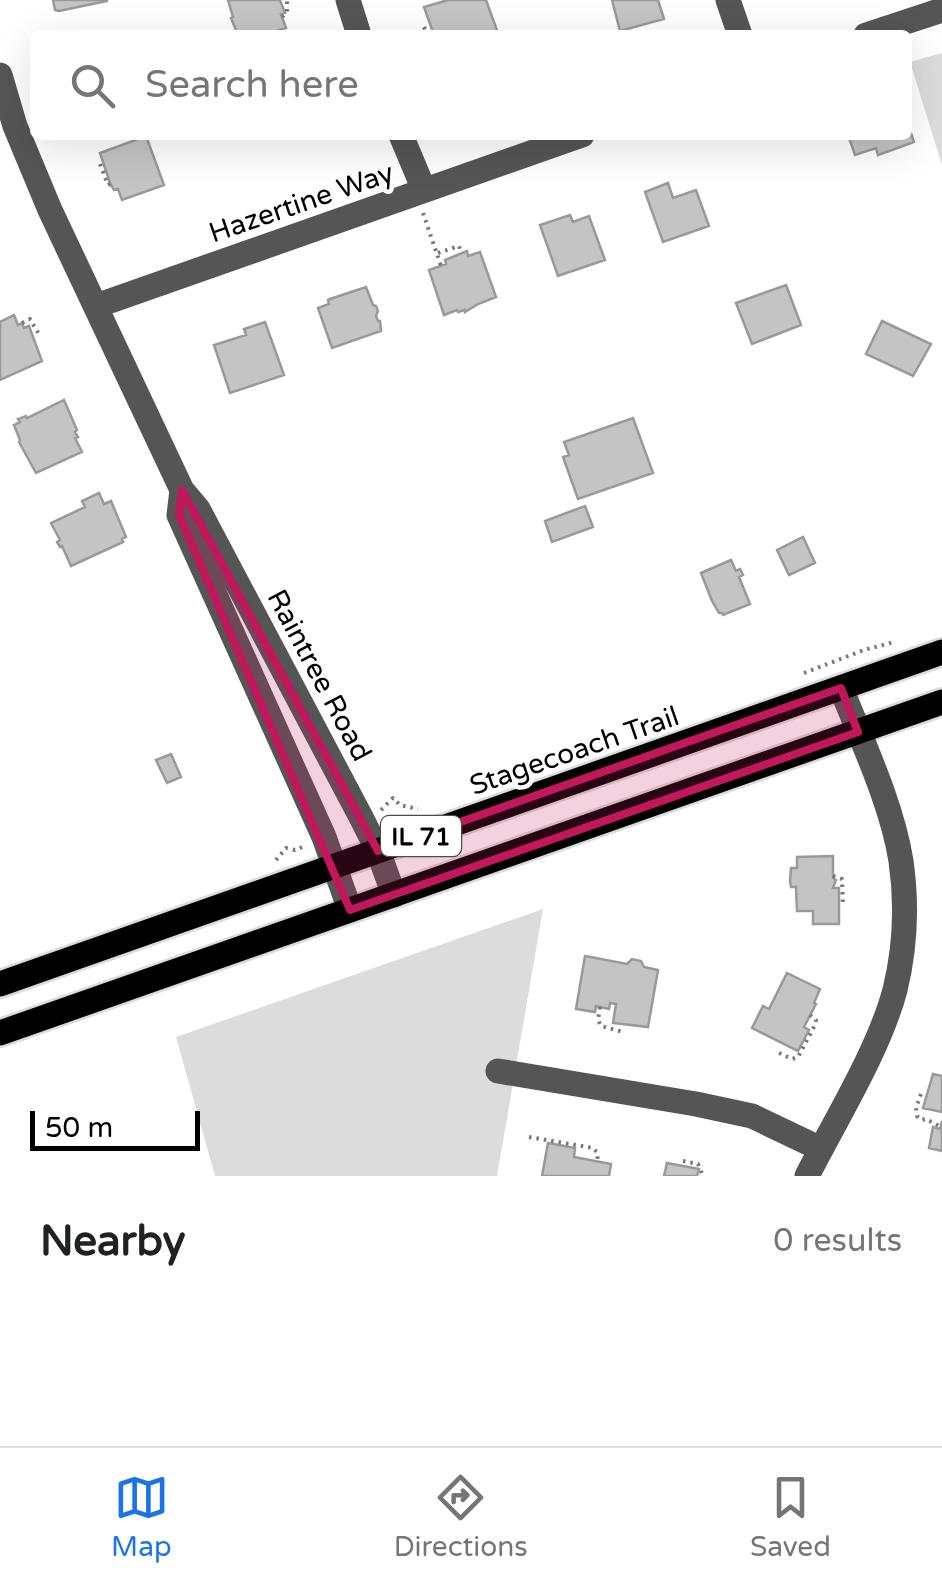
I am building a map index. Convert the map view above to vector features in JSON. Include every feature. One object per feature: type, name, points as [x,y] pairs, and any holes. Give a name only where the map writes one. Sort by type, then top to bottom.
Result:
[{"type":"main road","name":"Stagecoach Trail","points":[[0,984],[942,652]]},
{"type":"main road","name":"IL 71","points":[[0,1033],[942,702]]},
{"type":"street","points":[[348,0],[357,30]]},
{"type":"street","points":[[728,0],[738,30]]},
{"type":"street","points":[[881,30],[942,10]]},
{"type":"street","name":"Raintree Road","points":[[0,75],[8,129],[182,490],[198,509],[378,851],[394,895]]},
{"type":"street","points":[[403,140],[420,192]]},
{"type":"street","name":"Hazertine Way","points":[[96,306],[568,140]]},
{"type":"street","name":"Raintree Road","points":[[182,490],[180,515],[324,838],[350,910]]},
{"type":"street","points":[[808,1176],[877,1038],[894,992],[905,912],[901,860],[893,827],[841,688]]},
{"type":"street","points":[[498,1071],[752,1116],[821,1150]]},
{"type":"path","points":[[282,17],[287,12],[287,0]]},
{"type":"path","points":[[100,164],[108,184],[112,184]]},
{"type":"path","points":[[420,192],[440,266]]},
{"type":"path","points":[[436,254],[459,246],[461,253]]},
{"type":"path","points":[[22,323],[30,319],[40,336]]},
{"type":"path","points":[[837,660],[864,650]]},
{"type":"path","points":[[384,809],[393,798],[396,802]]},
{"type":"path","points":[[282,854],[286,848],[295,850]]},
{"type":"path","points":[[833,876],[842,879],[843,907]]},
{"type":"path","points":[[600,1007],[601,1026],[623,1032]]},
{"type":"path","points":[[778,1053],[792,1059],[798,1057],[815,1025],[816,1020],[810,1015]]},
{"type":"path","points":[[921,1094],[917,1116],[941,1127]]},
{"type":"path","points":[[529,1137],[593,1148],[598,1162]]},
{"type":"path","points":[[683,1161],[698,1164],[703,1176]]},
{"type":"highlighted area","points":[[182,490],[378,851],[841,688],[858,732],[350,910],[179,515]]},
{"type":"shaded area","points":[[942,53],[942,165],[912,68],[912,61]]},
{"type":"shaded area","points":[[543,909],[497,1176],[215,1176],[176,1037]]},
{"type":"building","points":[[53,0],[107,1],[59,11],[55,10]]},
{"type":"building","points":[[228,0],[280,0],[286,28],[236,30]]},
{"type":"building","points":[[448,0],[486,0],[497,30],[432,30],[424,7]]},
{"type":"building","points":[[612,0],[658,0],[664,19],[620,30]]},
{"type":"building","points":[[912,136],[914,142],[878,155],[876,148],[855,155],[850,140],[912,140]]},
{"type":"building","points":[[135,140],[147,140],[164,185],[122,200],[118,189],[114,190],[110,183],[100,153]]},
{"type":"building","points":[[668,183],[673,198],[696,190],[709,226],[663,242],[645,192]]},
{"type":"building","points":[[570,215],[573,222],[589,216],[605,260],[558,276],[540,225]]},
{"type":"building","points":[[467,251],[468,256],[480,252],[496,297],[465,312],[457,310],[444,315],[429,270]]},
{"type":"building","points":[[786,285],[801,325],[752,344],[736,303]]},
{"type":"building","points":[[366,287],[378,311],[381,331],[332,348],[318,308],[329,304],[330,299]]},
{"type":"building","points":[[14,315],[18,325],[29,326],[42,361],[0,380],[0,322]]},
{"type":"building","points":[[882,321],[931,344],[913,376],[866,354]]},
{"type":"building","points":[[265,322],[284,375],[230,393],[214,345],[246,335],[244,329]]},
{"type":"building","points":[[64,400],[82,452],[36,473],[14,425],[20,422],[18,419]]},
{"type":"building","points":[[633,418],[653,473],[578,499],[563,457],[569,455],[564,442]]},
{"type":"building","points":[[99,493],[104,504],[111,501],[126,537],[123,542],[71,566],[51,523],[85,507],[82,501]]},
{"type":"building","points":[[585,506],[593,527],[552,542],[545,521]]},
{"type":"building","points":[[803,537],[815,563],[789,575],[777,550]]},
{"type":"building","points":[[731,560],[743,575],[739,577],[750,604],[723,615],[712,601],[701,573]]},
{"type":"building","points":[[171,754],[181,777],[167,783],[156,760]]},
{"type":"building","points":[[833,856],[833,888],[839,888],[839,924],[813,924],[813,911],[797,911],[791,868],[797,868],[797,857]]},
{"type":"building","points":[[585,956],[627,964],[632,959],[658,970],[648,1027],[613,1023],[616,1004],[610,1003],[609,1009],[596,1006],[595,1012],[576,1009]]},
{"type":"building","points":[[787,973],[820,989],[804,1027],[809,1030],[798,1051],[752,1028],[763,1006],[769,1009]]},
{"type":"building","points":[[933,1074],[942,1076],[942,1112],[923,1108]]},
{"type":"building","points":[[942,1121],[942,1151],[929,1148],[933,1127],[940,1129]]},
{"type":"building","points":[[548,1143],[575,1148],[574,1157],[611,1164],[609,1176],[542,1176]]},
{"type":"building","points":[[667,1163],[699,1169],[697,1176],[664,1176]]}]
